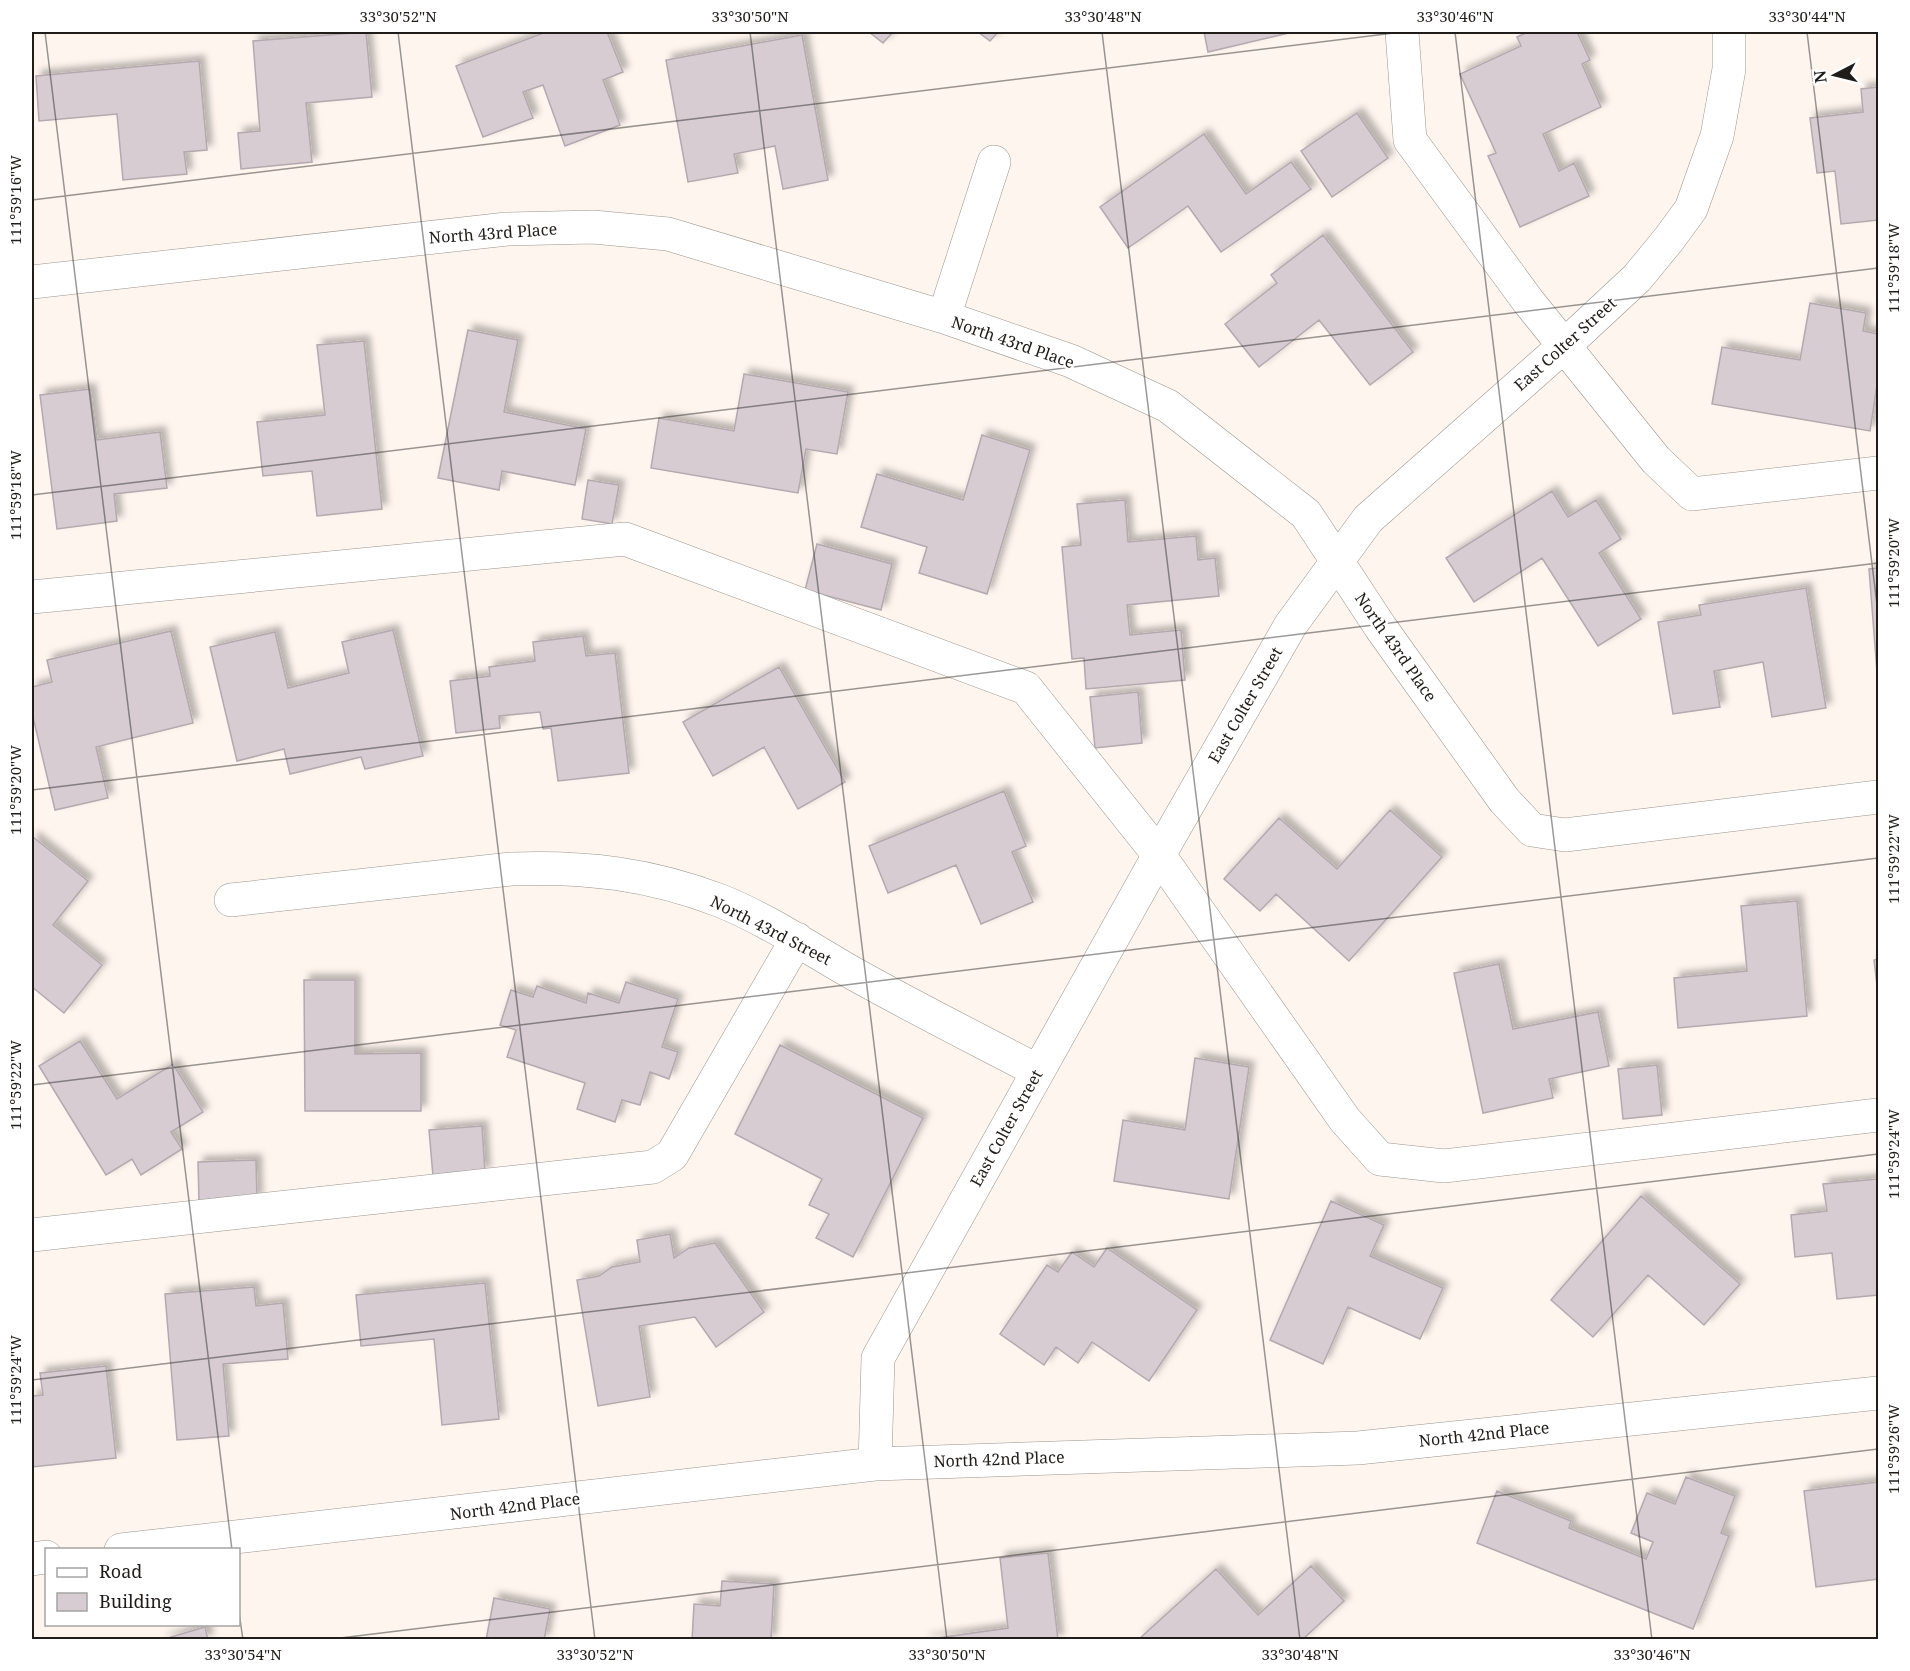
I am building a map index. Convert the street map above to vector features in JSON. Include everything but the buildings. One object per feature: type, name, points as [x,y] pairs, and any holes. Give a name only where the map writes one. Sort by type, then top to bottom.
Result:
[{"type":"street","points":[[1402,32],[1410,140],[1528,301],[1656,460],[1692,494],[1878,473]]},
{"type":"street","name":"East Colter Street","points":[[875,1464],[878,1358],[1159,855],[1290,626],[1368,519],[1565,345],[1637,278],[1691,208],[1717,136],[1729,69],[1729,32]]},
{"type":"street","name":"North 43rd Place","points":[[944,317],[994,162]]},
{"type":"street","name":"North 43rd Place","points":[[32,282],[507,229],[592,227],[668,234],[944,317],[1071,361],[1168,406],[1306,514],[1381,628],[1504,800],[1532,830],[1565,835],[1878,796]]},
{"type":"street","points":[[32,597],[625,539],[1026,688],[1089,764],[1159,855],[1345,1120],[1380,1159],[1444,1166],[1878,1115]]},
{"type":"street","name":"North 43rd Street","points":[[231,900],[511,869],[555,867],[614,872],[669,884],[722,902],[797,939],[848,970],[1038,1071]]},
{"type":"street","points":[[32,1235],[653,1167],[672,1155],[797,939]]},
{"type":"street","name":"North 42nd Place","points":[[139,1548],[875,1464],[1358,1448],[1878,1393]]}]
